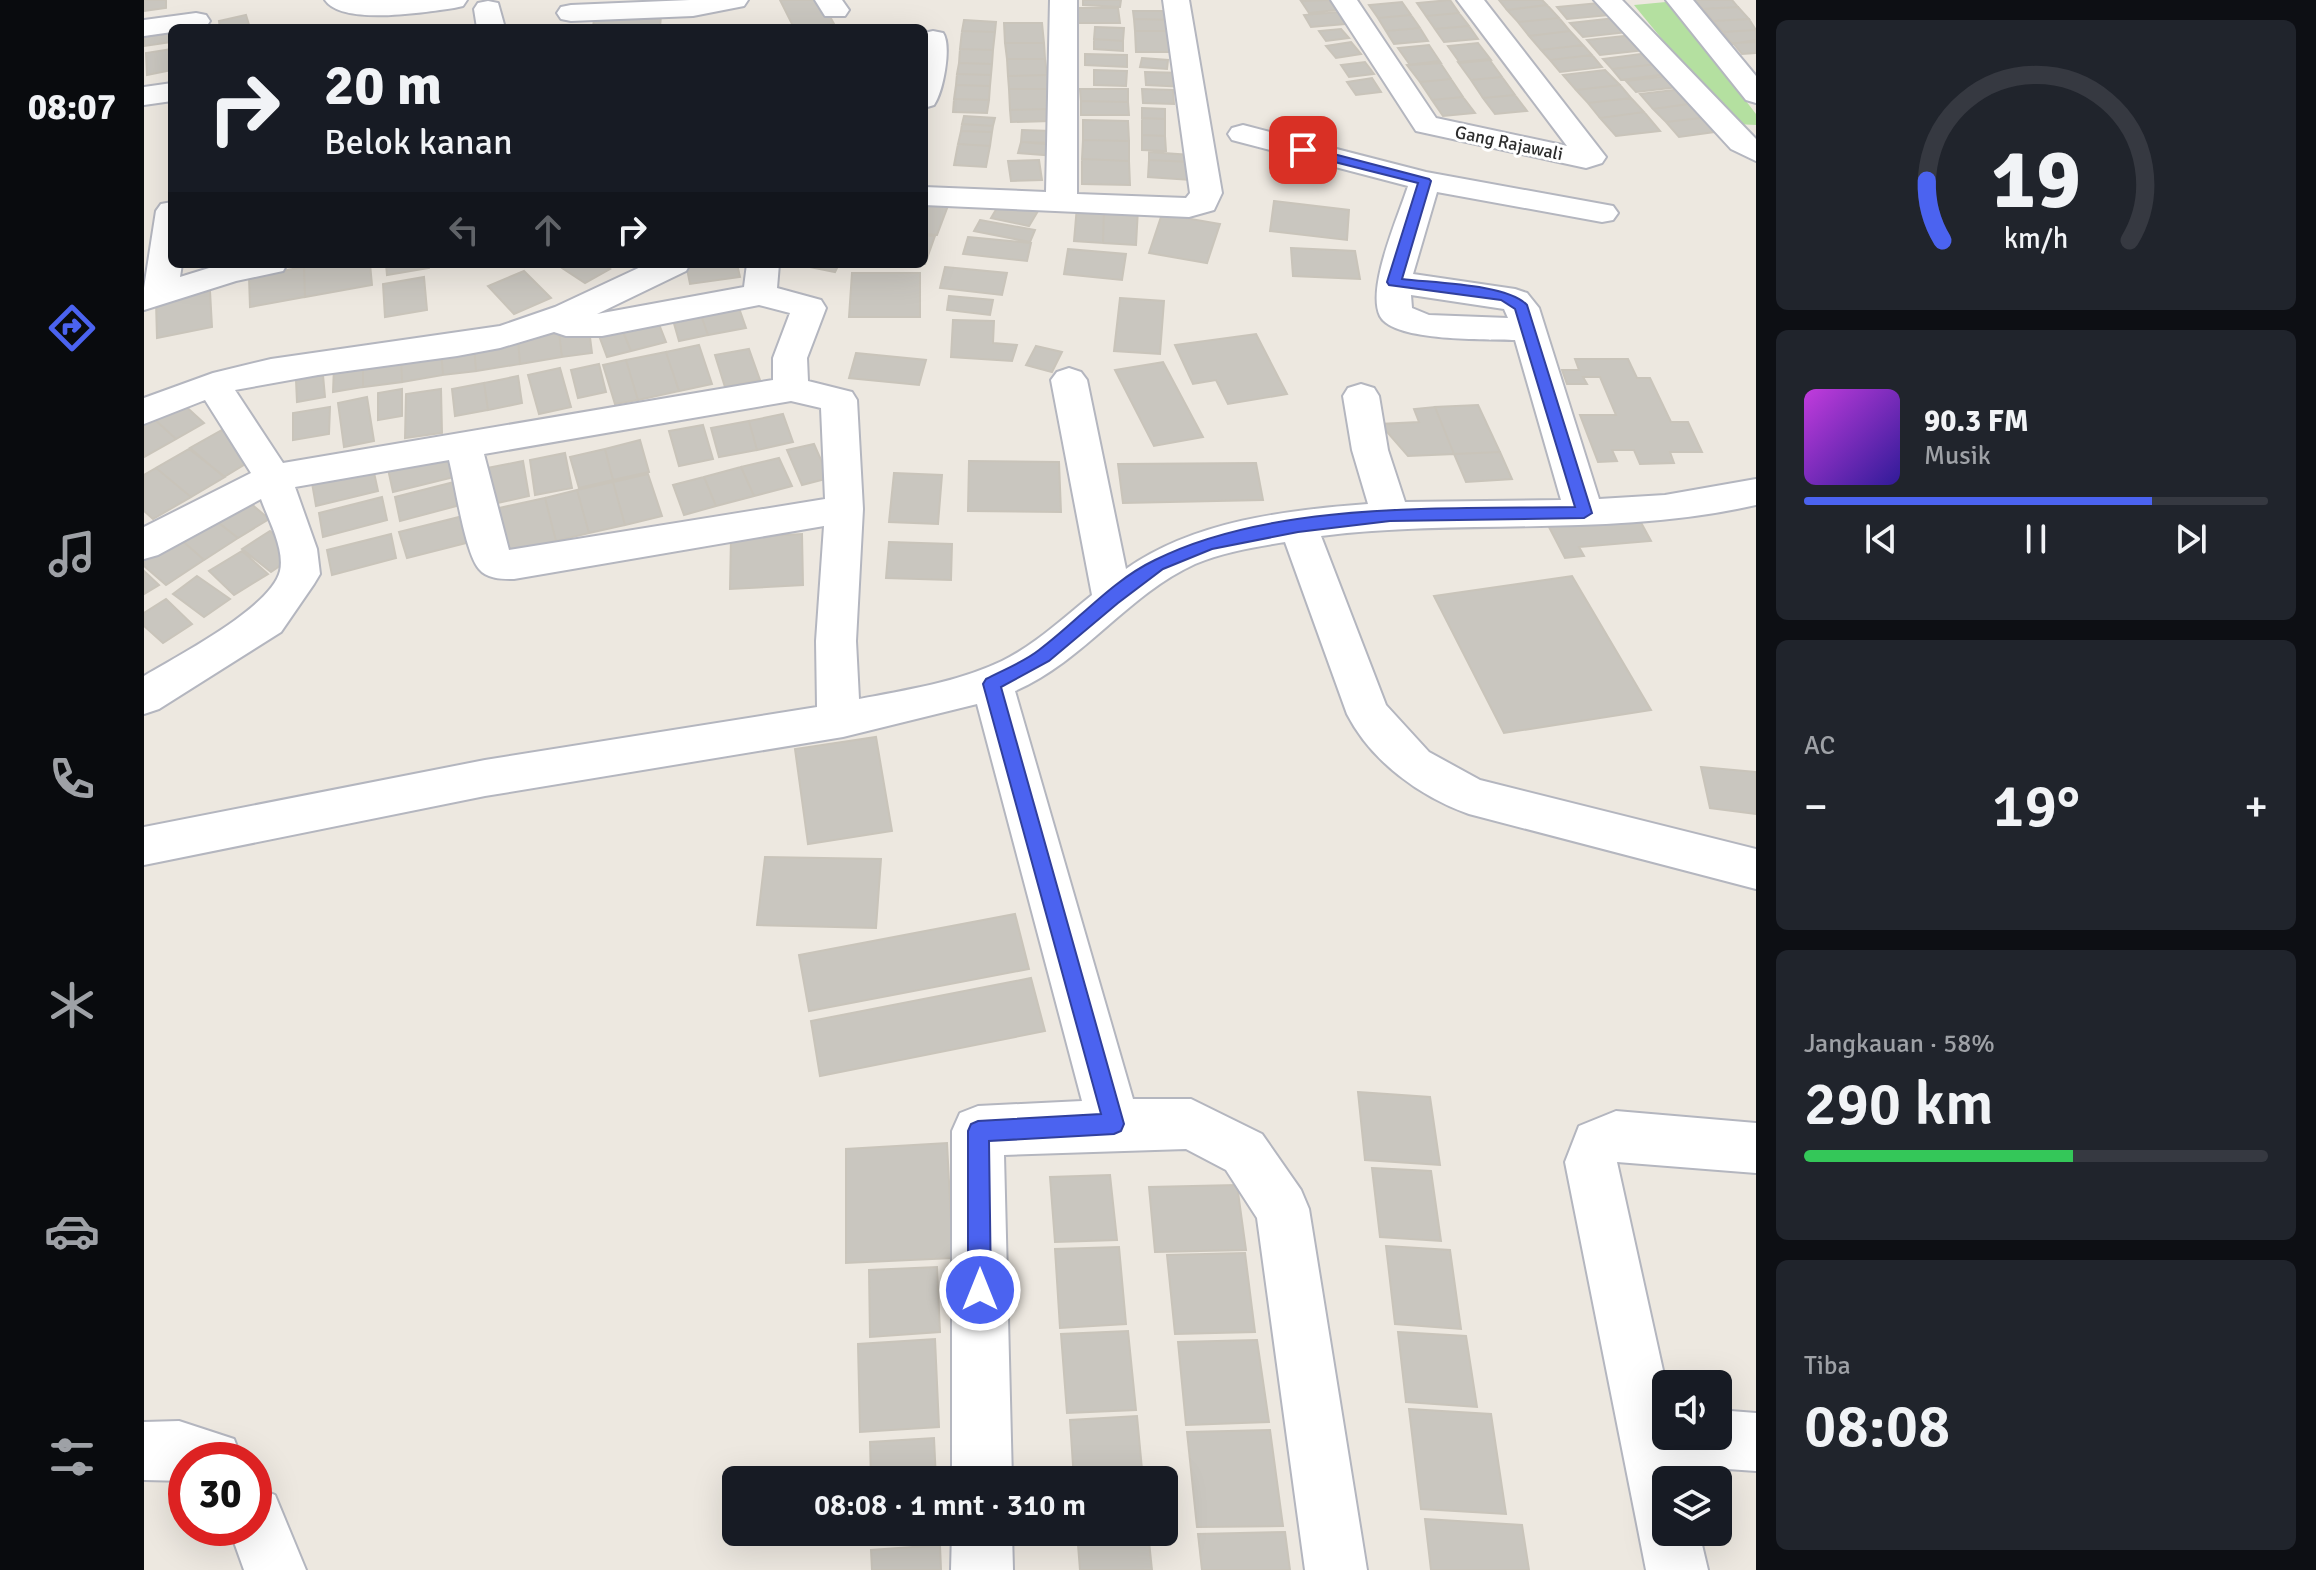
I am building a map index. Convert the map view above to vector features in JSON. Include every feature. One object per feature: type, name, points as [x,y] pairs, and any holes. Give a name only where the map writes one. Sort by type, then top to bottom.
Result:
[{"type":"street","points":[[338,0],[357,7],[384,7],[454,0]]},
{"type":"street","points":[[571,14],[693,8],[735,0]]},
{"type":"street","points":[[1061,204],[1064,0]]},
{"type":"street","points":[[928,196],[1189,208],[1203,203],[1206,193],[1176,0]]},
{"type":"street","name":"Gang Rajawali","points":[[1344,0],[1426,125],[1586,159],[1591,157],[1470,0]]},
{"type":"street","points":[[1607,0],[1751,146]]},
{"type":"street","points":[[1679,0],[1756,94]]},
{"type":"street","points":[[174,24],[196,21]]},
{"type":"street","points":[[144,28],[168,25]]},
{"type":"street","points":[[928,85],[933,39]]},
{"type":"street","points":[[144,96],[168,93]]},
{"type":"street","points":[[1243,134],[1425,181],[1602,213]]},
{"type":"street","points":[[1425,181],[1394,282],[1395,313],[1424,326],[1529,330],[1584,513]]},
{"type":"street","points":[[168,229],[153,295],[256,268]]},
{"type":"street","points":[[144,412],[213,385],[270,372],[502,336],[544,323],[665,268]]},
{"type":"street","points":[[544,323],[602,325],[762,279],[809,308],[790,358],[791,389]]},
{"type":"street","points":[[1069,380],[1112,598]]},
{"type":"street","points":[[144,697],[267,621],[300,574],[298,549],[273,478],[213,385]]},
{"type":"street","points":[[144,545],[219,503],[273,478],[791,389],[839,400],[844,509],[836,641],[839,719]]},
{"type":"street","points":[[1361,396],[1370,450],[1405,516]]},
{"type":"street","points":[[464,447],[492,558],[499,564],[514,565],[844,509]]},
{"type":"street","points":[[144,846],[485,777],[839,719],[992,684],[1043,656],[1112,598],[1158,565],[1208,544],[1298,526],[1405,516],[1527,515],[1691,506],[1756,492]]},
{"type":"street","points":[[1298,526],[1368,714],[1414,765],[1469,796],[1756,869]]},
{"type":"street","points":[[992,684],[1114,1124]]},
{"type":"street","points":[[982,1466],[978,1131],[1114,1124],[1191,1124],[1244,1152],[1282,1209],[1336,1570]]},
{"type":"street","points":[[1652,1390],[1591,1162],[1597,1144],[1616,1136],[1756,1148]]},
{"type":"street","points":[[1732,1440],[1756,1442]]},
{"type":"street","points":[[144,1451],[168,1450]]},
{"type":"street","points":[[266,1546],[275,1570]]},
{"type":"street","points":[[982,1546],[982,1570]]},
{"type":"street","points":[[1672,1546],[1677,1570]]},
{"type":"green space","points":[[1666,2],[1672,5],[1756,114],[1756,125],[1735,124],[1725,116],[1634,5]]},
{"type":"building","points":[[144,0],[166,0],[166,8],[144,11]]},
{"type":"building","points":[[780,0],[821,0],[834,24],[792,24]]},
{"type":"building","points":[[1083,0],[1121,0],[1120,7],[1083,5]]},
{"type":"building","points":[[1329,0],[1337,10],[1309,13],[1301,1]]},
{"type":"building","points":[[1450,0],[1459,13],[1426,16],[1417,3]]},
{"type":"building","points":[[1499,0],[1542,0],[1547,5],[1507,10]]},
{"type":"building","points":[[1695,0],[1732,0],[1738,7],[1703,9]]},
{"type":"building","points":[[1402,2],[1411,15],[1378,18],[1369,5]]},
{"type":"building","points":[[1599,3],[1610,15],[1567,19],[1557,7]]},
{"type":"building","points":[[1547,5],[1559,18],[1518,22],[1507,10]]},
{"type":"building","points":[[1738,7],[1749,19],[1713,21],[1703,9]]},
{"type":"building","points":[[1077,8],[1118,8],[1120,23],[1077,23]]},
{"type":"building","points":[[1133,11],[1171,11],[1173,20],[1134,19]]},
{"type":"building","points":[[1339,12],[1347,24],[1311,27],[1304,15]]},
{"type":"building","points":[[1459,13],[1469,26],[1435,29],[1426,16]]},
{"type":"building","points":[[246,15],[249,24],[219,24],[219,21]]},
{"type":"building","points":[[661,15],[660,24],[593,24],[594,18]]},
{"type":"building","points":[[1411,15],[1420,28],[1386,31],[1378,18]]},
{"type":"building","points":[[1559,18],[1570,31],[1529,36],[1518,22]]},
{"type":"building","points":[[1615,18],[1628,32],[1583,37],[1570,23]]},
{"type":"building","points":[[1134,19],[1173,20],[1174,31],[1135,31]]},
{"type":"building","points":[[1749,19],[1756,30],[1723,32],[1713,21]]},
{"type":"building","points":[[964,20],[996,22],[995,32],[962,31]]},
{"type":"building","points":[[1004,23],[1042,23],[1044,43],[1005,43]]},
{"type":"building","points":[[1469,26],[1478,39],[1444,42],[1435,29]]},
{"type":"building","points":[[1095,27],[1124,28],[1123,41],[1094,39]]},
{"type":"building","points":[[1420,28],[1428,41],[1394,44],[1386,31]]},
{"type":"building","points":[[1341,29],[1349,38],[1326,41],[1319,31]]},
{"type":"building","points":[[1756,30],[1756,40],[1732,44],[1723,32]]},
{"type":"building","points":[[962,31],[995,32],[993,50],[960,49]]},
{"type":"building","points":[[1135,31],[1174,31],[1176,52],[1136,52]]},
{"type":"building","points":[[1570,31],[1583,45],[1541,50],[1529,36]]},
{"type":"building","points":[[168,34],[168,43],[144,46],[144,37]]},
{"type":"building","points":[[1633,35],[1646,50],[1600,55],[1587,40]]},
{"type":"building","points":[[1094,39],[1123,41],[1123,51],[1094,49]]},
{"type":"building","points":[[1351,42],[1361,54],[1336,58],[1326,46]]},
{"type":"building","points":[[1756,42],[1756,53],[1742,54],[1733,43]]},
{"type":"building","points":[[1005,43],[1044,43],[1045,59],[1007,59]]},
{"type":"building","points":[[1478,43],[1491,60],[1460,63],[1448,46]]},
{"type":"building","points":[[1429,45],[1441,63],[1410,65],[1398,48]]},
{"type":"building","points":[[1583,45],[1592,55],[1550,60],[1541,50]]},
{"type":"building","points":[[960,49],[993,50],[992,64],[959,63]]},
{"type":"building","points":[[168,50],[168,71],[147,75],[146,53]]},
{"type":"building","points":[[1648,53],[1658,64],[1612,69],[1603,59]]},
{"type":"building","points":[[1085,54],[1127,55],[1127,67],[1085,65]]},
{"type":"building","points":[[1592,55],[1602,67],[1560,72],[1550,60]]},
{"type":"building","points":[[1142,58],[1168,60],[1167,69],[1140,67]]},
{"type":"building","points":[[1007,59],[1045,59],[1047,75],[1008,76]]},
{"type":"building","points":[[1489,59],[1502,77],[1471,80],[1458,62]]},
{"type":"building","points":[[1439,61],[1451,79],[1420,82],[1407,65]]},
{"type":"building","points":[[1365,62],[1374,74],[1349,77],[1341,65]]},
{"type":"building","points":[[959,63],[992,64],[991,75],[957,74]]},
{"type":"building","points":[[1658,64],[1667,74],[1621,80],[1612,69]]},
{"type":"building","points":[[1094,70],[1127,71],[1126,86],[1094,85]]},
{"type":"building","points":[[1605,70],[1620,85],[1576,90],[1563,75]]},
{"type":"building","points":[[1145,72],[1185,73],[1186,87],[1146,85]]},
{"type":"building","points":[[957,74],[991,75],[990,86],[956,85]]},
{"type":"building","points":[[1047,75],[1048,89],[1009,89],[1008,76]]},
{"type":"building","points":[[1668,76],[1679,87],[1636,92],[1626,81]]},
{"type":"building","points":[[1502,77],[1515,95],[1483,98],[1471,80]]},
{"type":"building","points":[[1372,78],[1381,92],[1356,95],[1347,82]]},
{"type":"building","points":[[1451,79],[1463,97],[1432,100],[1420,82]]},
{"type":"building","points":[[956,85],[990,86],[989,100],[954,99]]},
{"type":"building","points":[[1620,85],[1631,98],[1588,103],[1576,90]]},
{"type":"building","points":[[1009,89],[1048,89],[1050,109],[1010,110]]},
{"type":"building","points":[[1080,89],[1128,89],[1128,102],[1081,101]]},
{"type":"building","points":[[1142,89],[1173,90],[1174,104],[1143,103]]},
{"type":"building","points":[[1682,89],[1696,103],[1653,109],[1640,94]]},
{"type":"building","points":[[1515,95],[1527,111],[1495,114],[1483,98]]},
{"type":"building","points":[[1463,97],[1475,113],[1443,116],[1432,100]]},
{"type":"building","points":[[1631,98],[1644,112],[1600,118],[1588,103]]},
{"type":"building","points":[[954,99],[989,100],[987,113],[953,112]]},
{"type":"building","points":[[1081,101],[1128,102],[1129,115],[1081,115]]},
{"type":"building","points":[[1696,103],[1709,117],[1666,122],[1653,109]]},
{"type":"building","points":[[1142,108],[1165,109],[1165,119],[1142,118]]},
{"type":"building","points":[[1050,109],[1051,121],[1011,122],[1010,110]]},
{"type":"building","points":[[1644,112],[1660,131],[1616,136],[1600,118]]},
{"type":"building","points":[[964,116],[995,118],[993,126],[962,124]]},
{"type":"building","points":[[1709,117],[1722,131],[1679,137],[1666,122]]},
{"type":"building","points":[[1142,118],[1165,119],[1165,136],[1142,135]]},
{"type":"building","points":[[1083,120],[1128,121],[1129,141],[1083,140]]},
{"type":"building","points":[[962,124],[993,126],[992,132],[961,131]]},
{"type":"building","points":[[1022,130],[1051,131],[1051,143],[1021,142]]},
{"type":"building","points":[[961,131],[992,132],[990,146],[958,144]]},
{"type":"building","points":[[1142,135],[1165,136],[1166,151],[1142,150]]},
{"type":"building","points":[[1083,140],[1129,141],[1129,161],[1082,159]]},
{"type":"building","points":[[1021,142],[1058,145],[1056,156],[1018,153]]},
{"type":"building","points":[[958,144],[990,146],[986,167],[954,165]]},
{"type":"building","points":[[1149,152],[1191,155],[1191,162],[1149,160]]},
{"type":"building","points":[[1082,159],[1129,161],[1130,185],[1082,184]]},
{"type":"building","points":[[1039,160],[1042,180],[1011,181],[1008,161]]},
{"type":"building","points":[[1149,160],[1191,162],[1191,180],[1148,177]]},
{"type":"building","points":[[928,200],[949,203],[937,235],[928,234]]},
{"type":"building","points":[[1274,201],[1349,210],[1347,240],[1270,231]]},
{"type":"building","points":[[1000,203],[1038,211],[1029,226],[991,218]]},
{"type":"building","points":[[1077,206],[1104,207],[1103,243],[1074,241]]},
{"type":"building","points":[[1104,207],[1138,209],[1136,245],[1103,243]]},
{"type":"building","points":[[1162,214],[1220,224],[1207,263],[1149,253]]},
{"type":"building","points":[[980,220],[1035,230],[1030,242],[974,231]]},
{"type":"building","points":[[928,235],[935,236],[928,256]]},
{"type":"building","points":[[968,237],[1031,243],[1027,261],[963,254]]},
{"type":"building","points":[[1291,248],[1355,251],[1360,279],[1293,276]]},
{"type":"building","points":[[1068,249],[1126,254],[1122,280],[1064,274]]},
{"type":"building","points":[[945,267],[1007,273],[1002,295],[940,288]]},
{"type":"building","points":[[304,268],[370,268],[372,285],[305,297]]},
{"type":"building","points":[[304,268],[305,297],[250,307],[249,277]]},
{"type":"building","points":[[386,268],[429,268],[387,275]]},
{"type":"building","points":[[562,268],[610,269],[585,283]]},
{"type":"building","points":[[687,268],[738,268],[740,277],[690,284]]},
{"type":"building","points":[[815,268],[837,268],[835,272]]},
{"type":"building","points":[[524,271],[551,298],[514,314],[488,286]]},
{"type":"building","points":[[852,273],[920,273],[920,317],[849,317]]},
{"type":"building","points":[[424,277],[427,310],[385,317],[383,284]]},
{"type":"building","points":[[210,291],[212,327],[157,338],[156,302]]},
{"type":"building","points":[[949,296],[993,300],[990,315],[947,310]]},
{"type":"building","points":[[1120,298],[1164,301],[1160,354],[1114,351]]},
{"type":"building","points":[[739,308],[746,328],[708,335],[701,315]]},
{"type":"building","points":[[701,315],[708,335],[679,341],[673,320]]},
{"type":"building","points":[[657,319],[666,342],[631,351],[621,327]]},
{"type":"building","points":[[953,320],[994,321],[993,343],[1017,345],[1012,361],[951,357]]},
{"type":"building","points":[[621,327],[631,351],[607,357],[598,333]]},
{"type":"building","points":[[589,329],[592,353],[562,357],[559,333]]},
{"type":"building","points":[[559,333],[562,357],[520,364],[518,339]]},
{"type":"building","points":[[1256,334],[1287,394],[1228,404],[1216,380],[1193,384],[1175,345]]},
{"type":"building","points":[[518,339],[520,364],[476,371],[474,345]]},
{"type":"building","points":[[474,345],[476,371],[443,375],[441,350]]},
{"type":"building","points":[[699,345],[712,384],[679,391],[666,352]]},
{"type":"building","points":[[1036,346],[1062,352],[1052,372],[1026,365]]},
{"type":"building","points":[[749,349],[760,380],[725,387],[715,355]]},
{"type":"building","points":[[441,350],[443,375],[402,382],[401,356]]},
{"type":"building","points":[[666,352],[679,391],[638,400],[626,360]]},
{"type":"building","points":[[856,353],[926,360],[919,385],[849,378]]},
{"type":"building","points":[[401,356],[402,382],[363,387],[363,362]]},
{"type":"building","points":[[1575,359],[1628,359],[1637,378],[1650,378],[1671,422],[1688,422],[1702,452],[1670,452],[1674,463],[1640,464],[1634,450],[1612,450],[1617,461],[1598,462],[1580,415],[1616,415],[1600,377],[1583,377],[1587,384],[1567,384],[1562,370],[1579,370]]},
{"type":"building","points":[[626,360],[638,400],[615,404],[603,365]]},
{"type":"building","points":[[363,362],[363,387],[333,392],[334,366]]},
{"type":"building","points":[[1163,362],[1203,437],[1154,446],[1115,370]]},
{"type":"building","points":[[599,364],[606,392],[578,398],[571,370]]},
{"type":"building","points":[[560,368],[571,407],[539,414],[528,375]]},
{"type":"building","points":[[323,375],[325,397],[297,402],[296,380]]},
{"type":"building","points":[[518,376],[522,403],[488,410],[484,383]]},
{"type":"building","points":[[484,383],[488,410],[455,416],[452,389]]},
{"type":"building","points":[[402,389],[402,416],[378,420],[378,393]]},
{"type":"building","points":[[441,389],[442,433],[405,438],[406,394]]},
{"type":"building","points":[[367,397],[374,441],[344,447],[338,403]]},
{"type":"building","points":[[181,402],[204,423],[176,439],[153,418]]},
{"type":"building","points":[[1478,405],[1500,452],[1454,454],[1435,407]]},
{"type":"building","points":[[330,407],[329,434],[293,440],[293,413]]},
{"type":"building","points":[[1435,407],[1454,454],[1408,456],[1380,424],[1419,422],[1414,409]]},
{"type":"building","points":[[783,414],[793,442],[757,450],[749,421]]},
{"type":"building","points":[[153,418],[176,439],[144,457],[144,423]]},
{"type":"building","points":[[749,421],[757,450],[719,457],[711,428]]},
{"type":"building","points":[[703,425],[713,459],[679,466],[669,431]]},
{"type":"building","points":[[222,430],[257,457],[224,477],[190,448]]},
{"type":"building","points":[[640,440],[649,472],[613,480],[605,449]]},
{"type":"building","points":[[814,444],[829,478],[802,485],[787,450]]},
{"type":"building","points":[[189,449],[225,477],[191,497],[156,468]]},
{"type":"building","points":[[605,449],[613,480],[579,488],[570,457]]},
{"type":"building","points":[[1500,452],[1512,479],[1466,482],[1454,454]]},
{"type":"building","points":[[565,453],[572,488],[535,495],[530,460]]},
{"type":"building","points":[[449,454],[454,477],[393,492],[388,469]]},
{"type":"building","points":[[779,458],[792,486],[754,496],[741,467]]},
{"type":"building","points":[[523,461],[529,496],[493,504],[487,468]]},
{"type":"building","points":[[969,461],[1059,462],[1061,512],[968,511]]},
{"type":"building","points":[[1256,463],[1263,500],[1123,503],[1118,464]]},
{"type":"building","points":[[741,467],[754,496],[716,506],[704,477]]},
{"type":"building","points":[[156,468],[191,497],[153,519],[144,511],[144,475]]},
{"type":"building","points":[[373,468],[378,491],[316,506],[312,483]]},
{"type":"building","points":[[894,473],[942,475],[938,524],[889,522]]},
{"type":"building","points":[[648,474],[662,516],[625,525],[613,482]]},
{"type":"building","points":[[704,477],[716,506],[684,515],[673,485]]},
{"type":"building","points":[[458,481],[464,504],[400,521],[395,497]]},
{"type":"building","points":[[613,482],[625,525],[589,533],[577,490]]},
{"type":"building","points":[[577,490],[589,533],[556,541],[545,498]]},
{"type":"building","points":[[242,496],[269,519],[238,538],[210,516]]},
{"type":"building","points":[[382,497],[387,520],[323,537],[319,513]]},
{"type":"building","points":[[545,498],[556,541],[509,553],[499,508]]},
{"type":"building","points":[[467,515],[474,541],[407,558],[399,532]]},
{"type":"building","points":[[210,516],[238,538],[204,560],[177,536]]},
{"type":"building","points":[[1638,517],[1651,541],[1579,547],[1584,556],[1565,558],[1548,525]]},
{"type":"building","points":[[270,531],[297,554],[271,572],[242,549]]},
{"type":"building","points":[[391,534],[396,558],[332,575],[327,550]]},
{"type":"building","points":[[802,534],[803,585],[730,589],[731,538]]},
{"type":"building","points":[[177,536],[204,560],[166,585],[144,566],[144,556]]},
{"type":"building","points":[[889,542],[952,544],[951,580],[886,578]]},
{"type":"building","points":[[242,551],[268,574],[234,595],[209,571]]},
{"type":"building","points":[[144,571],[159,585],[144,594]]},
{"type":"building","points":[[197,576],[230,599],[204,617],[173,594]]},
{"type":"building","points":[[1572,576],[1651,710],[1504,733],[1434,596]]},
{"type":"building","points":[[166,599],[192,624],[163,643],[144,626],[144,613]]},
{"type":"building","points":[[876,737],[892,831],[808,844],[795,749]]},
{"type":"building","points":[[1701,767],[1756,772],[1756,814],[1710,808]]},
{"type":"building","points":[[765,857],[881,859],[876,928],[757,925]]},
{"type":"building","points":[[1015,914],[1029,969],[809,1011],[799,955]]},
{"type":"building","points":[[1031,978],[1045,1031],[820,1076],[811,1021]]},
{"type":"building","points":[[1358,1092],[1430,1097],[1440,1165],[1365,1160]]},
{"type":"building","points":[[947,1143],[953,1258],[846,1263],[846,1149]]},
{"type":"building","points":[[1372,1168],[1431,1171],[1441,1241],[1380,1237]]},
{"type":"building","points":[[1110,1175],[1117,1240],[1055,1242],[1050,1177]]},
{"type":"building","points":[[1237,1185],[1246,1250],[1155,1252],[1149,1187]]},
{"type":"building","points":[[1386,1246],[1450,1250],[1461,1329],[1395,1324]]},
{"type":"building","points":[[1119,1247],[1126,1324],[1060,1328],[1055,1249]]},
{"type":"building","points":[[1245,1253],[1255,1332],[1175,1334],[1167,1255]]},
{"type":"building","points":[[937,1267],[940,1332],[870,1337],[869,1270]]},
{"type":"building","points":[[1128,1331],[1136,1410],[1067,1413],[1061,1334]]},
{"type":"building","points":[[1398,1332],[1466,1336],[1477,1407],[1406,1402]]},
{"type":"building","points":[[935,1339],[939,1427],[860,1432],[858,1344]]},
{"type":"building","points":[[1257,1340],[1269,1422],[1186,1425],[1178,1342]]},
{"type":"building","points":[[1409,1409],[1491,1414],[1506,1514],[1421,1509]]},
{"type":"building","points":[[1137,1416],[1142,1466],[1073,1466],[1070,1420]]},
{"type":"building","points":[[1270,1430],[1283,1526],[1197,1527],[1187,1432]]},
{"type":"building","points":[[934,1438],[935,1466],[871,1466],[870,1442]]},
{"type":"building","points":[[1425,1519],[1522,1525],[1529,1570],[1431,1570]]},
{"type":"building","points":[[1285,1532],[1290,1570],[1202,1570],[1198,1534]]},
{"type":"building","points":[[940,1546],[941,1570],[872,1570],[871,1550]]},
{"type":"building","points":[[1078,1546],[1149,1546],[1152,1570],[1080,1570]]},
{"type":"route","points":[[980,1290],[978,1131],[1114,1124],[992,684],[1043,656],[1112,598],[1158,565],[1208,544],[1298,526],[1390,515],[1584,513],[1522,308],[1515,300],[1503,296],[1394,282],[1425,181],[1303,150]]}]
